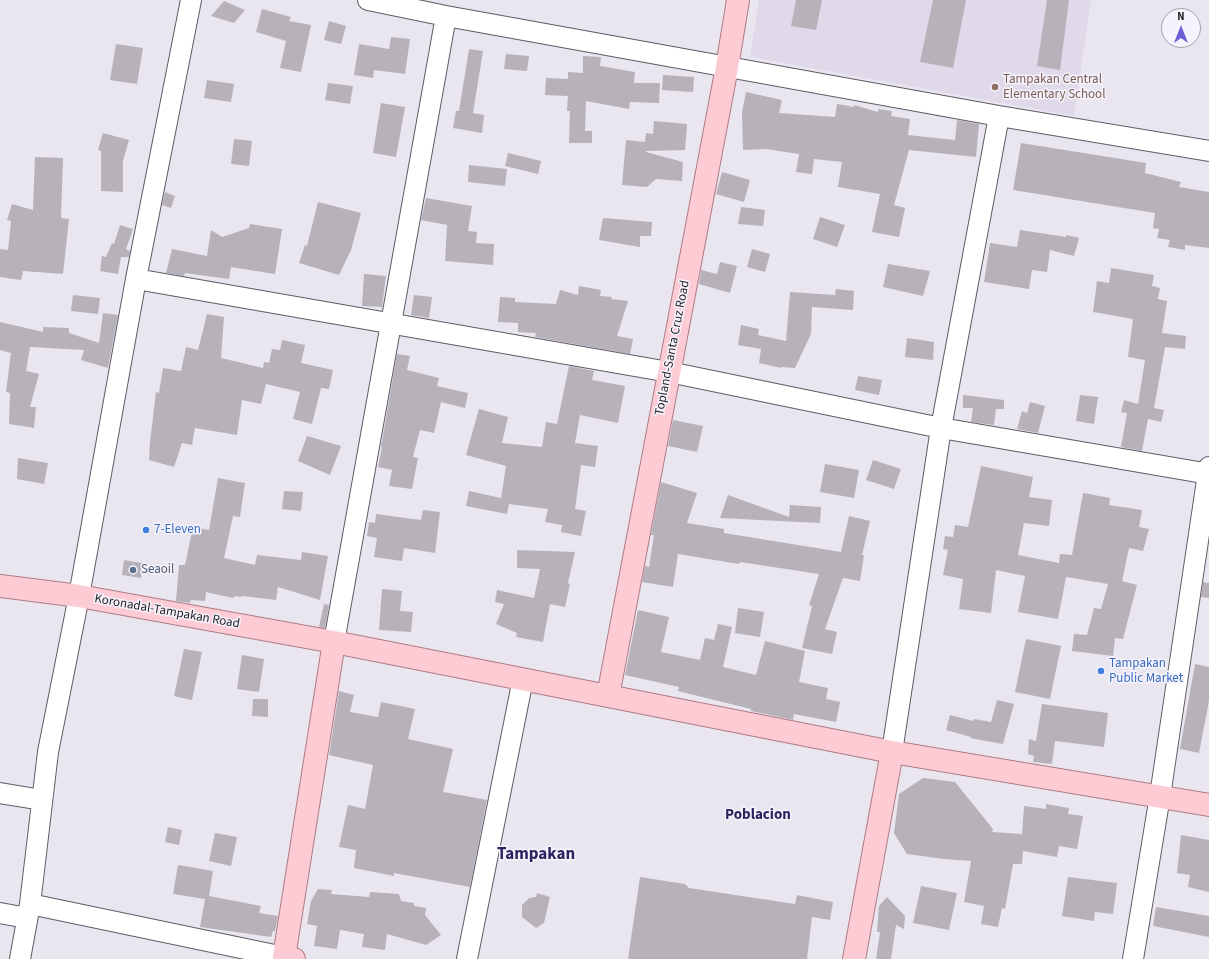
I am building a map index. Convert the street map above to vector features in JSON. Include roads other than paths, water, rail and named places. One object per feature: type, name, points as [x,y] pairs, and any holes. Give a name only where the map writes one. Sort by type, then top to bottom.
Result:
[{"type":"main road","name":"Topland-Santa Cruz Road","points":[[608,696],[727,67],[738,0]]},
{"type":"main road","name":"Koronadal-Tampakan Road","points":[[0,586],[79,596],[334,642],[892,752],[1209,805]]},
{"type":"main road","points":[[287,958],[334,642]]},
{"type":"main road","points":[[854,959],[892,752]]},
{"type":"street","points":[[20,959],[29,911],[48,752],[79,596],[136,279],[191,0]]},
{"type":"street","points":[[368,0],[446,16],[727,67],[1209,152]]},
{"type":"street","points":[[334,642],[446,16]]},
{"type":"street","points":[[892,752],[941,428],[999,116]]},
{"type":"street","points":[[136,279],[669,372],[941,428],[1209,472],[1160,796],[1132,959]]},
{"type":"street","points":[[467,959],[523,679]]},
{"type":"street","points":[[0,793],[42,800]]},
{"type":"street","points":[[0,913],[29,911],[287,958]]},
{"type":"place","name":"Tampakan Central Elementary School","points":[[995,87]]},
{"type":"place","name":"7-Eleven","points":[[146,530]]},
{"type":"place","name":"Seaoil","points":[[133,570]]},
{"type":"place","name":"Tampakan Public Market","points":[[1101,671]]},
{"type":"district","name":"Poblacion","points":[[758,816]]},
{"type":"district","name":"Tampakan","points":[[536,855]]}]
